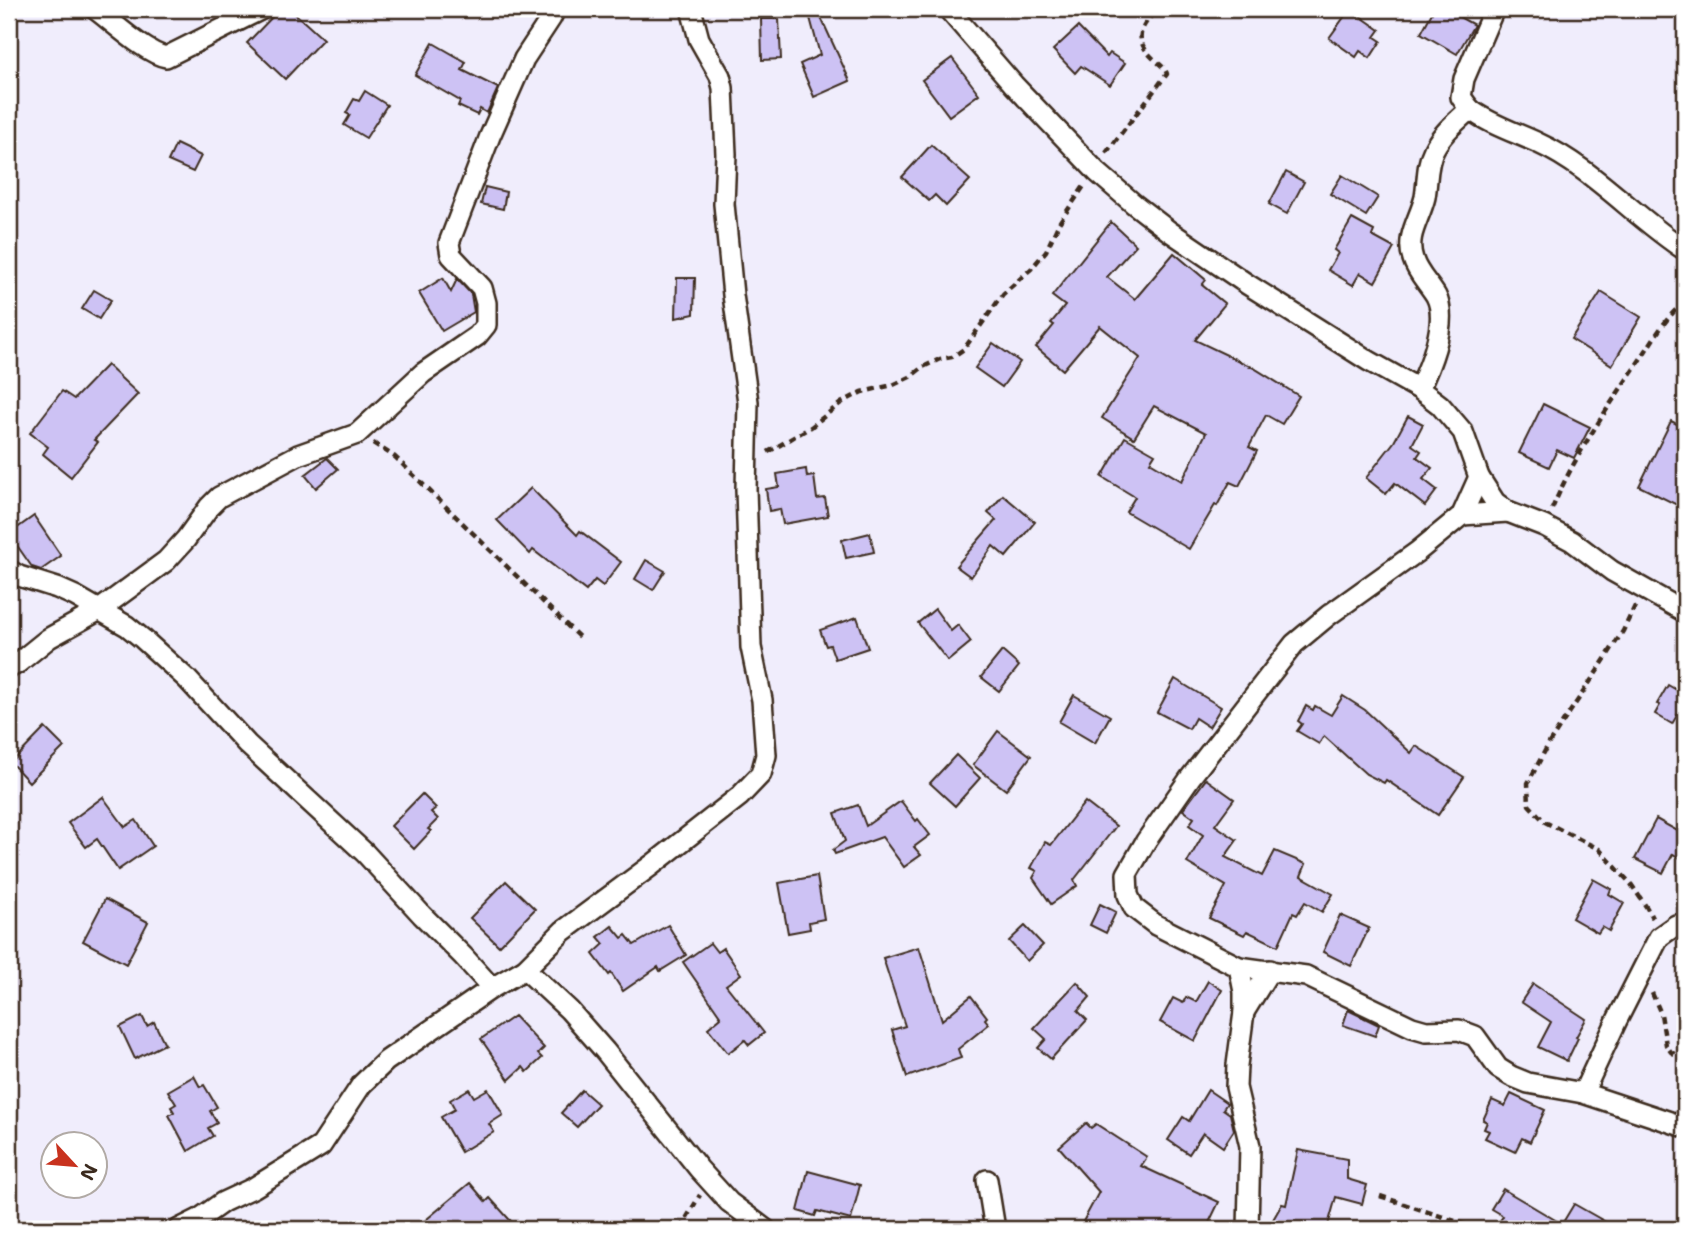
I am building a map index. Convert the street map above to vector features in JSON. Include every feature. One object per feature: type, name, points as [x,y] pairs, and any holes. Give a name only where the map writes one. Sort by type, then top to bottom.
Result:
[{"type":"street","points":[[95,9],[149,50],[166,57],[262,9]]},
{"type":"street","points":[[9,668],[49,638],[98,611],[166,561],[219,497],[298,455],[357,434],[424,373],[477,336],[486,325],[486,303],[482,288],[451,254],[449,243],[490,136],[524,59],[555,9]]},
{"type":"street","points":[[179,1229],[200,1224],[223,1202],[253,1188],[321,1146],[362,1084],[386,1061],[492,988],[525,969],[562,930],[652,865],[740,796],[761,774],[766,755],[762,699],[751,647],[746,489],[748,402],[724,204],[726,154],[723,88],[699,39],[691,9]]},
{"type":"street","points":[[948,9],[1013,85],[1097,172],[1133,204],[1208,258],[1368,361],[1419,389],[1440,405],[1463,432],[1479,477],[1495,502],[1508,512],[1544,526],[1572,541],[1612,570],[1685,612]]},
{"type":"street","points":[[1494,9],[1464,79],[1461,97],[1470,109],[1563,156],[1685,250]]},
{"type":"street","points":[[1419,389],[1431,362],[1440,325],[1437,299],[1413,259],[1410,235],[1425,198],[1427,166],[1434,148],[1470,109]]},
{"type":"street","points":[[1479,477],[1462,515],[1294,644],[1190,778],[1146,841],[1128,874],[1128,895],[1134,908],[1156,925],[1239,967],[1306,976],[1412,1027],[1426,1031],[1459,1030],[1475,1035],[1498,1068],[1511,1076],[1528,1083],[1583,1093],[1685,1127]]},
{"type":"street","points":[[1462,515],[1508,512]]},
{"type":"street","points":[[9,570],[75,596],[127,626],[187,679],[247,744],[365,853],[492,988]]},
{"type":"street","points":[[1583,1093],[1659,937],[1676,925]]},
{"type":"street","points":[[1239,967],[1244,992],[1244,1012],[1236,1087],[1250,1146],[1248,1229]]},
{"type":"street","points":[[525,969],[578,1020],[729,1202],[765,1229]]},
{"type":"street","points":[[1244,1012],[1270,970]]},
{"type":"street","points":[[986,1180],[995,1229]]},
{"type":"path","points":[[746,463],[811,427],[841,403],[862,392],[893,385],[923,367],[952,357],[964,349],[1003,294],[1031,269],[1046,251],[1069,207],[1097,172],[1108,149],[1167,74],[1166,69],[1143,47],[1140,37],[1143,26],[1157,9]]},
{"type":"path","points":[[1544,526],[1565,477],[1607,408],[1664,324],[1685,302]]},
{"type":"path","points":[[357,434],[395,457],[581,639]]},
{"type":"path","points":[[1644,590],[1623,631],[1549,743],[1528,783],[1529,805],[1545,822],[1599,849],[1631,884],[1647,908],[1659,937]]},
{"type":"path","points":[[1643,969],[1661,1014],[1666,1045],[1671,1052],[1685,1060]]},
{"type":"path","points":[[680,1229],[711,1181]]},
{"type":"path","points":[[1380,1196],[1474,1229]]},
{"type":"building","points":[[280,9],[290,9],[323,39],[285,79],[247,43]]},
{"type":"building","points":[[1350,9],[1380,30],[1375,37],[1381,41],[1370,58],[1360,51],[1356,57],[1329,38]]},
{"type":"building","points":[[1434,9],[1445,9],[1474,25],[1457,54],[1421,33]]},
{"type":"building","points":[[818,11],[850,81],[814,97],[800,64],[820,55],[809,14]]},
{"type":"building","points":[[761,19],[779,19],[781,59],[762,60]]},
{"type":"building","points":[[1078,27],[1107,57],[1110,53],[1125,63],[1110,85],[1081,66],[1075,73],[1053,50]]},
{"type":"building","points":[[433,43],[466,62],[462,70],[498,88],[487,113],[480,109],[477,115],[458,106],[460,101],[415,75]]},
{"type":"building","points":[[952,58],[979,94],[949,116],[922,80]]},
{"type":"building","points":[[365,91],[387,105],[366,138],[344,125],[350,115],[346,113],[354,99],[359,101]]},
{"type":"building","points":[[176,144],[201,156],[193,172],[168,161]]},
{"type":"building","points":[[931,145],[970,180],[946,206],[935,195],[929,201],[902,177]]},
{"type":"building","points":[[1286,172],[1304,182],[1287,214],[1269,204]]},
{"type":"building","points":[[1342,175],[1378,197],[1366,216],[1330,194]]},
{"type":"building","points":[[485,187],[506,192],[503,209],[481,204]]},
{"type":"building","points":[[1352,219],[1374,231],[1372,236],[1394,248],[1375,282],[1360,273],[1353,285],[1328,270],[1338,253],[1334,250]]},
{"type":"building","points":[[1111,222],[1136,245],[1107,277],[1135,299],[1174,253],[1206,280],[1202,285],[1225,304],[1195,340],[1254,368],[1299,396],[1282,424],[1266,415],[1249,447],[1257,451],[1239,486],[1230,482],[1189,549],[1126,512],[1135,497],[1102,477],[1125,437],[1155,454],[1150,462],[1182,481],[1206,433],[1154,406],[1134,438],[1102,418],[1140,358],[1100,326],[1063,370],[1036,347],[1065,306],[1052,296]]},
{"type":"building","points":[[443,278],[451,292],[457,279],[471,294],[474,312],[442,331],[419,293]]},
{"type":"building","points":[[677,278],[695,278],[694,314],[676,318]]},
{"type":"building","points":[[94,290],[111,300],[99,319],[82,309]]},
{"type":"building","points":[[1601,292],[1641,317],[1612,365],[1571,339]]},
{"type":"building","points":[[993,343],[1020,362],[1002,387],[975,368]]},
{"type":"building","points":[[107,365],[138,394],[94,440],[98,442],[71,477],[43,454],[48,447],[30,433],[62,391],[74,399]]},
{"type":"building","points":[[1543,404],[1590,427],[1574,458],[1557,450],[1549,467],[1519,453]]},
{"type":"building","points":[[1408,416],[1423,424],[1412,445],[1421,451],[1417,457],[1432,468],[1423,479],[1437,490],[1425,506],[1395,483],[1386,494],[1366,478],[1394,442]]},
{"type":"building","points":[[1671,421],[1685,428],[1685,509],[1639,486]]},
{"type":"building","points":[[327,458],[338,469],[316,488],[305,475]]},
{"type":"building","points":[[806,469],[807,477],[814,476],[817,499],[825,498],[828,516],[783,524],[780,509],[769,511],[766,489],[779,487],[777,474]]},
{"type":"building","points":[[531,488],[577,535],[580,531],[621,562],[603,586],[595,580],[586,591],[533,550],[530,554],[497,520]]},
{"type":"building","points":[[1003,495],[1035,522],[1006,557],[993,546],[971,577],[956,566],[996,520],[988,513]]},
{"type":"building","points":[[34,516],[61,556],[41,570],[32,567],[9,534]]},
{"type":"building","points":[[870,533],[874,552],[846,558],[842,540]]},
{"type":"building","points":[[646,560],[665,571],[653,590],[635,579]]},
{"type":"building","points":[[935,609],[951,631],[958,625],[971,642],[948,661],[918,623]]},
{"type":"building","points":[[857,617],[868,648],[835,659],[820,630]]},
{"type":"building","points":[[1002,651],[1019,666],[999,691],[981,677]]},
{"type":"building","points":[[1175,679],[1221,707],[1209,727],[1195,718],[1189,729],[1157,712]]},
{"type":"building","points":[[1668,685],[1685,695],[1685,702],[1672,724],[1655,714],[1660,705],[1657,704]]},
{"type":"building","points":[[1074,695],[1110,716],[1095,743],[1059,722]]},
{"type":"building","points":[[1343,696],[1365,710],[1411,753],[1416,746],[1464,777],[1438,815],[1386,780],[1384,783],[1366,774],[1324,736],[1319,744],[1297,731],[1302,724],[1298,721],[1306,706],[1313,710],[1315,706],[1331,715]]},
{"type":"building","points":[[45,728],[64,747],[29,782],[11,763]]},
{"type":"building","points":[[998,731],[1031,756],[1006,790],[973,765]]},
{"type":"building","points":[[956,755],[980,778],[955,806],[930,783]]},
{"type":"building","points":[[1206,779],[1234,799],[1215,825],[1237,840],[1225,857],[1262,876],[1275,851],[1306,864],[1301,876],[1333,894],[1322,912],[1305,902],[1297,915],[1293,913],[1278,946],[1247,931],[1244,935],[1209,918],[1226,886],[1187,863],[1203,835],[1189,825],[1194,818],[1183,810]]},
{"type":"building","points":[[422,794],[436,808],[431,812],[438,819],[414,849],[391,826]]},
{"type":"building","points":[[103,797],[125,827],[136,820],[153,846],[118,870],[97,839],[86,847],[68,823]]},
{"type":"building","points":[[901,801],[930,835],[914,847],[921,855],[904,867],[882,837],[835,854],[833,850],[845,841],[835,813],[858,805],[866,826]]},
{"type":"building","points":[[1085,802],[1116,826],[1074,880],[1077,886],[1051,904],[1033,878],[1037,871],[1031,868],[1045,842],[1051,845]]},
{"type":"building","points":[[1656,819],[1685,835],[1685,861],[1673,854],[1663,873],[1635,859]]},
{"type":"building","points":[[817,876],[824,919],[809,922],[810,929],[788,933],[779,883]]},
{"type":"building","points":[[1593,879],[1611,889],[1609,894],[1624,903],[1609,931],[1602,927],[1598,933],[1572,918]]},
{"type":"building","points":[[506,881],[535,909],[499,946],[470,918]]},
{"type":"building","points":[[105,899],[148,922],[126,964],[83,941]]},
{"type":"building","points":[[1100,904],[1116,912],[1106,933],[1090,925]]},
{"type":"building","points":[[1340,915],[1369,928],[1351,966],[1323,952]]},
{"type":"building","points":[[668,925],[686,955],[660,971],[658,967],[623,991],[593,954],[604,944],[598,937],[612,926],[622,938],[626,935],[634,945]]},
{"type":"building","points":[[1025,926],[1043,945],[1027,961],[1009,941]]},
{"type":"building","points":[[710,943],[717,952],[723,948],[741,974],[726,985],[764,1033],[749,1045],[745,1040],[728,1053],[708,1028],[721,1017],[683,962]]},
{"type":"building","points":[[919,947],[942,1020],[971,996],[987,1017],[985,1019],[989,1024],[958,1049],[961,1058],[907,1077],[892,1030],[905,1026],[883,958]]},
{"type":"building","points":[[1208,981],[1222,990],[1195,1041],[1160,1022],[1173,998],[1183,1003],[1186,997],[1196,1002]]},
{"type":"building","points":[[1077,982],[1090,997],[1078,1011],[1087,1020],[1051,1059],[1038,1048],[1046,1039],[1034,1028]]},
{"type":"building","points":[[1533,984],[1586,1019],[1567,1061],[1538,1047],[1551,1022],[1521,1002]]},
{"type":"building","points":[[1348,1010],[1379,1025],[1375,1036],[1343,1025]]},
{"type":"building","points":[[142,1016],[147,1026],[154,1022],[165,1044],[135,1059],[120,1027]]},
{"type":"building","points":[[514,1016],[544,1048],[538,1054],[542,1058],[527,1072],[523,1067],[509,1080],[481,1039]]},
{"type":"building","points":[[194,1076],[200,1087],[204,1085],[217,1107],[210,1111],[217,1123],[208,1128],[213,1136],[188,1151],[169,1115],[174,1112],[171,1107],[176,1104],[168,1091]]},
{"type":"building","points":[[469,1089],[474,1097],[488,1089],[503,1115],[489,1124],[494,1132],[461,1152],[441,1117],[455,1109],[450,1100]]},
{"type":"building","points":[[582,1090],[598,1104],[577,1127],[561,1113]]},
{"type":"building","points":[[1208,1090],[1227,1103],[1223,1109],[1230,1114],[1234,1130],[1223,1147],[1203,1133],[1189,1154],[1168,1140],[1183,1117],[1189,1121]]},
{"type":"building","points":[[1511,1094],[1545,1110],[1530,1142],[1522,1138],[1515,1152],[1485,1138],[1489,1131],[1484,1129],[1487,1122],[1483,1120],[1492,1100],[1505,1106]]},
{"type":"building","points":[[1086,1123],[1091,1128],[1096,1124],[1147,1157],[1141,1166],[1219,1202],[1206,1229],[1079,1229],[1099,1192],[1059,1147]]},
{"type":"building","points":[[1298,1150],[1347,1159],[1347,1179],[1367,1185],[1362,1204],[1336,1197],[1327,1229],[1298,1229],[1271,1223],[1282,1204],[1286,1205]]},
{"type":"building","points":[[808,1171],[860,1185],[851,1220],[817,1211],[815,1216],[798,1211]]},
{"type":"building","points":[[470,1183],[486,1202],[490,1198],[518,1229],[415,1229]]},
{"type":"building","points":[[1503,1189],[1562,1224],[1574,1204],[1618,1229],[1514,1229],[1500,1221],[1503,1216],[1491,1209]]}]
